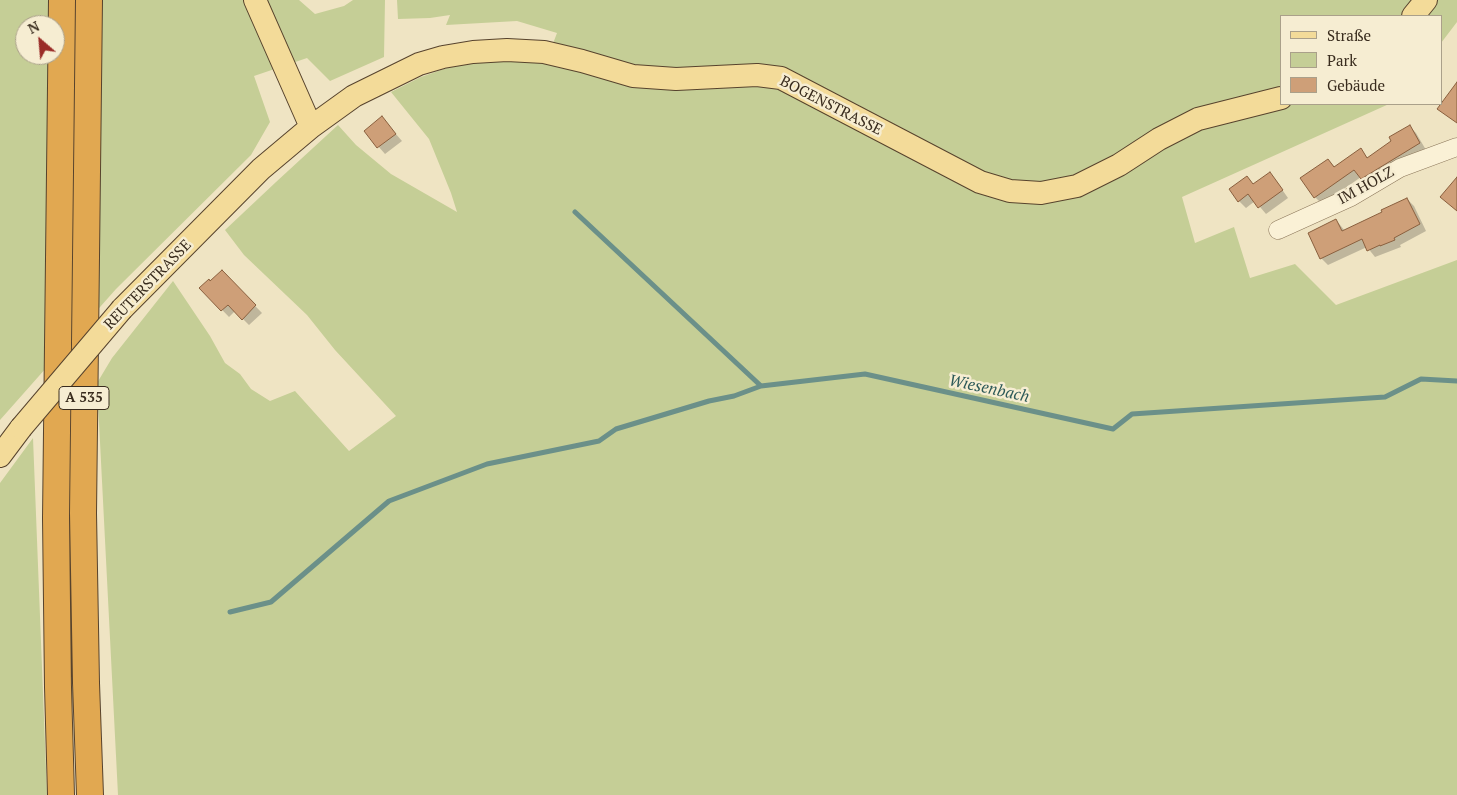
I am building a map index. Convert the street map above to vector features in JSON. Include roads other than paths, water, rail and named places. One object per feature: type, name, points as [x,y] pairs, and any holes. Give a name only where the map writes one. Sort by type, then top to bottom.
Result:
[{"type":"highway","name":"A 535","points":[[61,795],[56,508],[62,0]]},
{"type":"highway","name":"A 535","points":[[89,0],[83,513],[90,795]]},
{"type":"main road","points":[[255,0],[311,127]]},
{"type":"main road","points":[[1414,15],[1426,0]]},
{"type":"main road","name":"BOGENSTRASSE","points":[[311,127],[354,96],[419,64],[443,57],[472,52],[507,50],[544,52],[633,76],[676,78],[756,75],[781,78],[980,182],[1010,191],[1041,193],[1077,186],[1120,165],[1159,139],[1198,119],[1280,98]]},
{"type":"main road","name":"REUTERSTRASSE","points":[[0,456],[21,428],[122,309],[262,169],[311,127]]},
{"type":"street","name":"IM HOLZ","points":[[1278,230],[1351,197],[1400,168],[1457,147]]},
{"type":"waterway","name":"Wiesenbach","points":[[575,212],[761,386],[865,374],[1113,429],[1132,414],[1385,397],[1421,379],[1457,381]]},
{"type":"waterway","points":[[230,612],[271,602],[389,501],[487,464],[599,441],[616,429],[709,401],[734,396],[761,386]]}]
